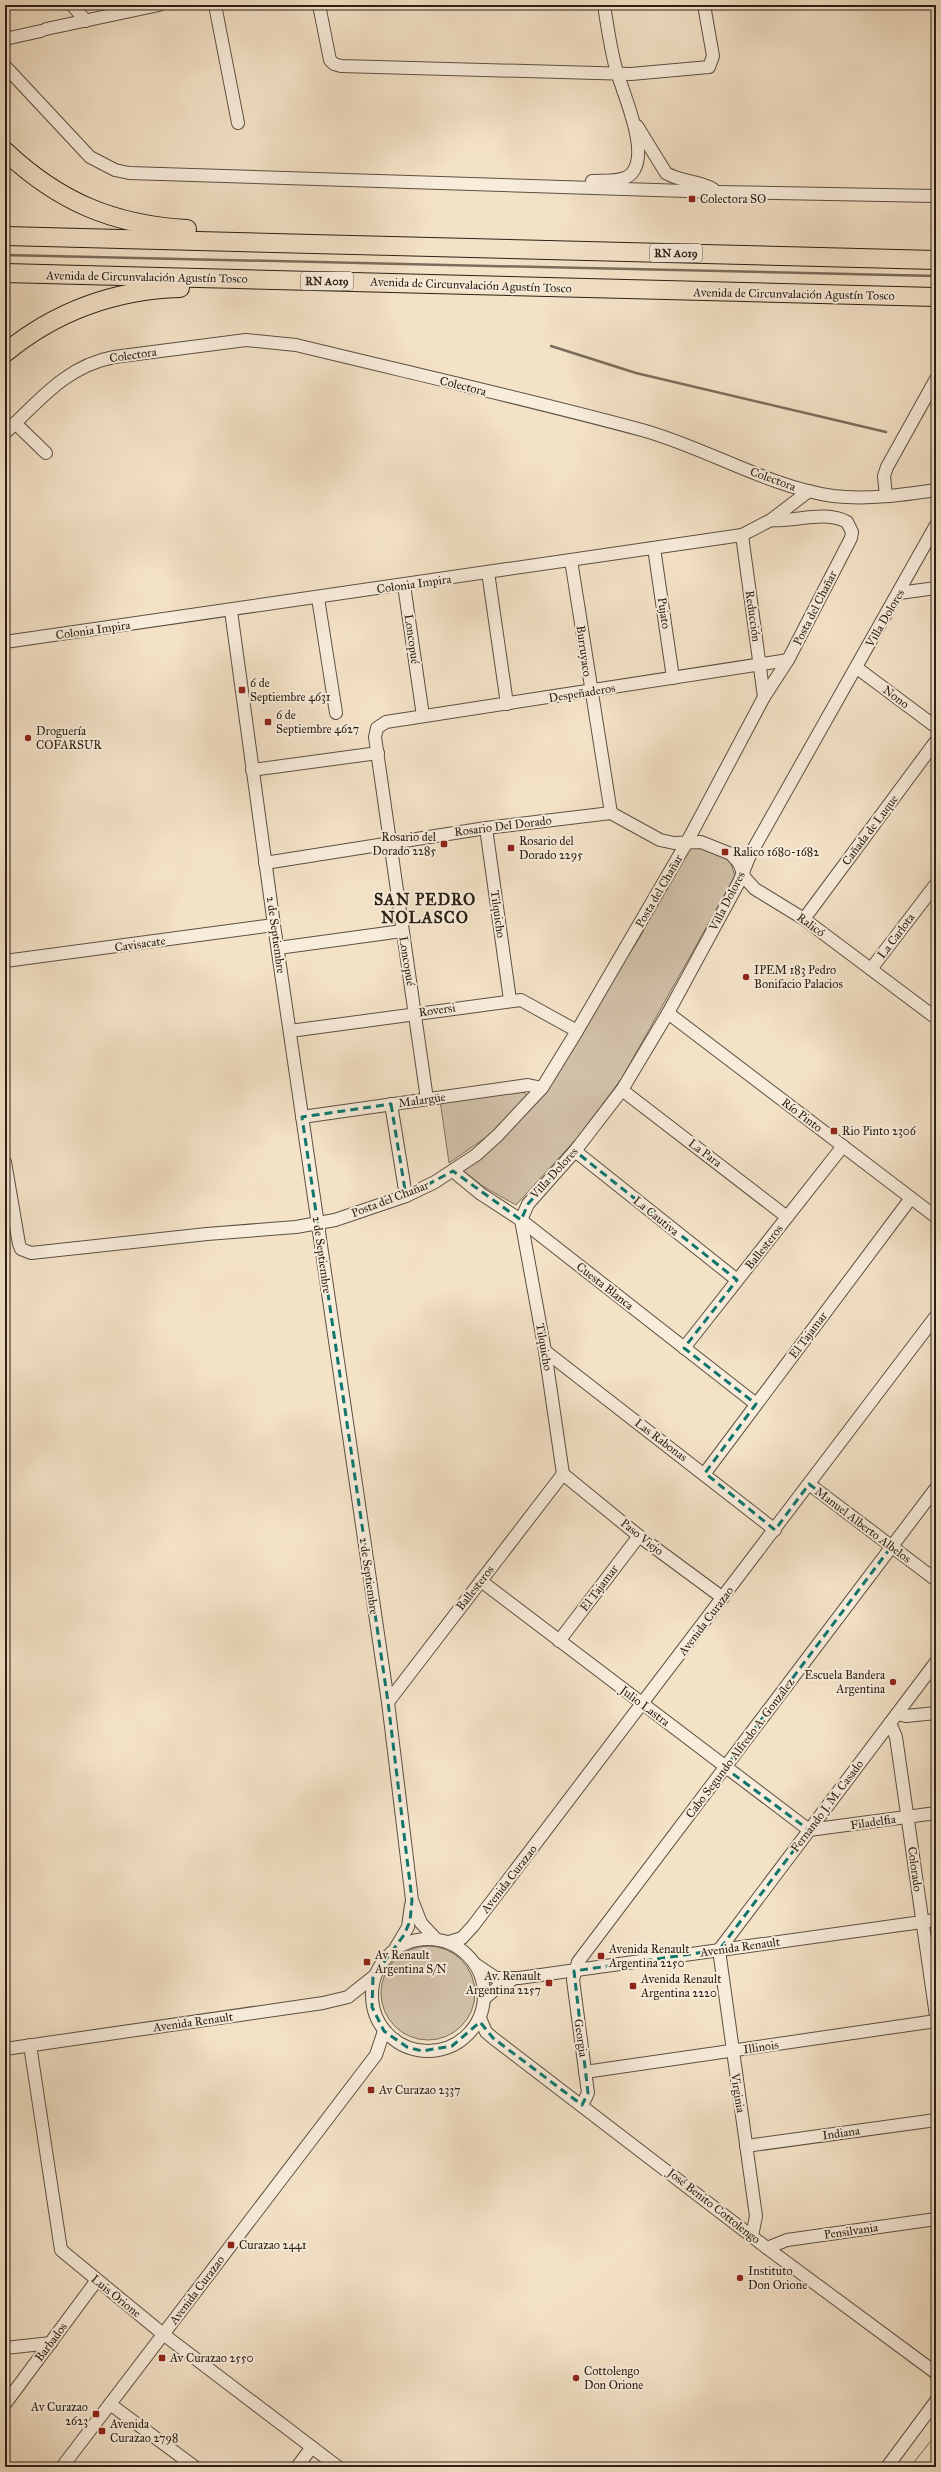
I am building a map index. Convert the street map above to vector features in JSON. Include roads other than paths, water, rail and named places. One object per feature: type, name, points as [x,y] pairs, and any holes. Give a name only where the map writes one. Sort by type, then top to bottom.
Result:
[{"type":"highway","points":[[5,152],[38,180],[61,195],[90,209],[130,222],[176,229],[324,234],[415,246]]},
{"type":"highway","name":"RN A019","points":[[5,236],[936,260]]},
{"type":"highway","name":"Avenida de Circunvalación Agustín Tosco","points":[[5,273],[936,297]]},
{"type":"highway","points":[[5,353],[38,329],[73,310],[111,296],[153,290],[222,288],[542,297],[649,290]]},
{"type":"main road","points":[[920,2467],[936,2447]]},
{"type":"street","points":[[72,5],[86,21]]},
{"type":"street","points":[[5,39],[159,5]]},
{"type":"street","points":[[215,5],[238,123]]},
{"type":"street","points":[[319,5],[328,55],[334,64],[341,66],[617,74],[710,67],[713,56],[704,5]]},
{"type":"street","points":[[604,5],[617,74],[631,113],[657,161],[666,173],[674,178],[701,183],[717,192]]},
{"type":"street","points":[[5,66],[78,147],[100,164],[122,172],[145,175],[559,187],[624,183],[674,190],[717,192],[936,196]]},
{"type":"street","points":[[624,183],[634,172],[638,157],[631,113]]},
{"type":"street","points":[[674,178],[674,190]]},
{"type":"street","name":"Colectora","points":[[5,433],[68,375],[93,362],[114,357],[246,340],[274,341],[296,345],[659,435],[782,484],[809,491],[849,497],[886,496],[936,490]]},
{"type":"street","points":[[886,496],[884,476],[887,467],[936,379]]},
{"type":"street","points":[[15,424],[46,453]]},
{"type":"street","name":"Colonia Impira","points":[[5,642],[231,611],[742,535],[771,520],[809,491]]},
{"type":"street","name":"Posta del Chañar","points":[[5,1162],[19,1244],[21,1249],[31,1253],[317,1224],[367,1210],[406,1196],[453,1171],[498,1136],[542,1088],[577,1031],[688,842],[764,697],[788,660],[851,538],[852,532],[847,522],[832,516],[786,521],[771,520]]},
{"type":"street","name":"Villa Dolores","points":[[521,1220],[528,1204],[575,1151],[622,1090],[668,1013],[739,882],[747,860],[899,594],[936,525]]},
{"type":"street","name":"Reducción","points":[[742,535],[764,697]]},
{"type":"street","name":"Pujato","points":[[654,548],[673,678]]},
{"type":"street","name":"Burruyaco","points":[[571,560],[590,692],[611,813]]},
{"type":"street","points":[[488,572],[507,704]]},
{"type":"street","name":"Loncopué","points":[[404,585],[423,716]]},
{"type":"street","points":[[899,594],[936,588]]},
{"type":"street","points":[[318,598],[336,713]]},
{"type":"street","name":"2 de Septiembre","points":[[231,611],[265,863],[388,1702],[412,1900],[421,1923],[435,1938]]},
{"type":"street","name":"Despeñaderos","points":[[377,728],[386,722],[590,692],[788,660]]},
{"type":"street","name":"Nono","points":[[856,668],[936,727]]},
{"type":"street","name":"Loncopué","points":[[377,728],[375,737],[427,1099]]},
{"type":"street","name":"Cañada de Luque","points":[[804,919],[936,741]]},
{"type":"street","points":[[252,770],[378,753]]},
{"type":"street","points":[[611,813],[660,840],[674,843],[688,842]]},
{"type":"street","name":"Rosario Del Dorado","points":[[265,863],[486,828],[611,813]]},
{"type":"street","name":"Tilquicho","points":[[486,828],[510,1000]]},
{"type":"street","name":"Ralicó","points":[[688,842],[701,842],[731,854],[739,863],[742,872],[755,889],[804,919],[936,1018]]},
{"type":"street","name":"La Carlota","points":[[871,969],[936,884]]},
{"type":"street","name":"Cavisacate","points":[[5,961],[274,925]]},
{"type":"street","points":[[278,948],[402,931]]},
{"type":"street","name":"Roversi","points":[[290,1031],[510,1000],[521,1000],[577,1031]]},
{"type":"street","name":"Río Pinto","points":[[668,1013],[936,1217]]},
{"type":"street","name":"Malargüe","points":[[302,1117],[528,1085],[542,1088]]},
{"type":"street","name":"La Para","points":[[622,1090],[787,1217]]},
{"type":"street","points":[[390,1104],[406,1196]]},
{"type":"street","name":"Ballesteros","points":[[684,1348],[843,1146]]},
{"type":"street","name":"La Cautiva","points":[[575,1151],[737,1280]]},
{"type":"street","name":"Cuesta Blanca","points":[[453,1171],[481,1194],[521,1220],[756,1404]]},
{"type":"street","name":"El Tajamar","points":[[705,1473],[911,1198]]},
{"type":"street","name":"Tilquicho","points":[[521,1220],[545,1352],[563,1474]]},
{"type":"street","name":"Avenida Curazao","points":[[449,1942],[462,1938],[473,1926],[936,1316]]},
{"type":"street","name":"Las Rabonas","points":[[545,1352],[705,1473],[775,1530]]},
{"type":"street","name":"Ballesteros","points":[[388,1702],[563,1474]]},
{"type":"street","name":"Paso Viejo","points":[[563,1474],[639,1536],[723,1598]]},
{"type":"street","name":"Manuel Alberto Albelos","points":[[809,1484],[936,1580]]},
{"type":"street","name":"Cabo Segundo Alfredo A. González","points":[[574,1971],[580,1959],[936,1488]]},
{"type":"street","name":"El Tajamar","points":[[560,1641],[639,1536]]},
{"type":"street","name":"Julio Lastra","points":[[481,1581],[725,1768],[809,1830]]},
{"type":"street","name":"Fernando J. M. Casado","points":[[719,1950],[936,1662]]},
{"type":"street","points":[[893,1718],[936,1713]]},
{"type":"street","name":"Colorado","points":[[893,1718],[936,2016]]},
{"type":"street","name":"Filadelfia","points":[[809,1830],[936,1813]]},
{"type":"street","name":"2 de Septiembre","points":[[392,1951],[408,1927],[412,1900]]},
{"type":"street","name":"Avenida Renault","points":[[475,1964],[496,1978],[519,1978],[936,1920]]},
{"type":"street","name":"Avenida Curazao","points":[[467,1953],[468,1938],[473,1926]]},
{"type":"street","points":[[435,1938],[449,1942],[467,1953],[475,1964],[484,1983],[484,1998],[480,2018],[468,2034],[452,2046],[437,2050],[422,2051],[399,2042],[384,2031],[372,2007],[371,1992],[373,1977],[388,1954],[403,1944],[416,1939],[435,1938]]},
{"type":"street","name":"Virginia","points":[[719,1950],[756,2216],[752,2236]]},
{"type":"street","name":"Georgia","points":[[574,1971],[573,1980],[588,2094],[582,2105]]},
{"type":"street","name":"Avenida Renault","points":[[5,2049],[323,2003],[348,1997],[373,1977]]},
{"type":"street","name":"Avenida Renault","points":[[484,1998],[498,1986],[519,1978]]},
{"type":"street","name":"José Benito Cottolengo","points":[[480,2018],[486,2032],[493,2038],[767,2248],[936,2373]]},
{"type":"street","name":"Illinois","points":[[585,2072],[936,2021]]},
{"type":"street","name":"Avenida Curazao","points":[[376,2055],[384,2031]]},
{"type":"street","name":"José Benito Cottolengo","points":[[468,2034],[480,2033],[493,2038]]},
{"type":"street","name":"Avenida Curazao","points":[[62,2467],[376,2055],[386,2046],[399,2042]]},
{"type":"street","name":"Luis Orione","points":[[30,2045],[58,2245],[61,2250],[163,2334],[338,2467]]},
{"type":"street","name":"Indiana","points":[[746,2146],[936,2120]]},
{"type":"street","name":"Pensilvania","points":[[767,2248],[787,2240],[936,2219]]},
{"type":"street","name":"Barbados","points":[[5,2404],[97,2280]]},
{"type":"street","points":[[5,2348],[51,2343]]},
{"type":"street","points":[[887,2467],[936,2401]]},
{"type":"street","points":[[110,2404],[195,2467]]},
{"type":"street","points":[[297,2467],[312,2447]]},
{"type":"waterway","points":[[5,255],[936,276]]},
{"type":"waterway","points":[[551,346],[636,373],[886,432]]},
{"type":"place","name":"Colectora SO","points":[[692,199]]},
{"type":"place","name":"6 de Septiembre 4631","points":[[242,690]]},
{"type":"place","name":"6 de Septiembre 4627","points":[[268,722]]},
{"type":"place","name":"Droguería COFARSUR","points":[[28,738]]},
{"type":"place","name":"Rosario del Dorado 2285","points":[[444,844]]},
{"type":"place","name":"Rosario del Dorado 2295","points":[[511,848]]},
{"type":"place","name":"Ralico 1680-1682","points":[[725,852]]},
{"type":"place","name":"IPEM 183 Pedro Bonifacio Palacios","points":[[746,977]]},
{"type":"place","name":"Rio Pinto 2306","points":[[834,1131]]},
{"type":"place","name":"Escuela Bandera Argentina","points":[[893,1682]]},
{"type":"place","name":"Avenida Renault Argentina 2250","points":[[601,1956]]},
{"type":"place","name":"Av Renault Argentina S/N","points":[[367,1962]]},
{"type":"place","name":"Av. Renault Argentina 2257","points":[[549,1983]]},
{"type":"place","name":"Avenida Renault Argentina 2220","points":[[633,1986]]},
{"type":"place","name":"Av Curazao 2337","points":[[371,2090]]},
{"type":"place","name":"Curazao 2441","points":[[231,2245]]},
{"type":"place","name":"Instituto Don Orione","points":[[740,2278]]},
{"type":"place","name":"Av Curazao 2550","points":[[162,2358]]},
{"type":"place","name":"Cottolengo Don Orione","points":[[576,2378]]},
{"type":"place","name":"Av Curazao 2623","points":[[96,2414]]},
{"type":"place","name":"Avenida Curazao 2798","points":[[102,2431]]},
{"type":"district","name":"SAN PEDRO NOLASCO","points":[[425,908]]}]
